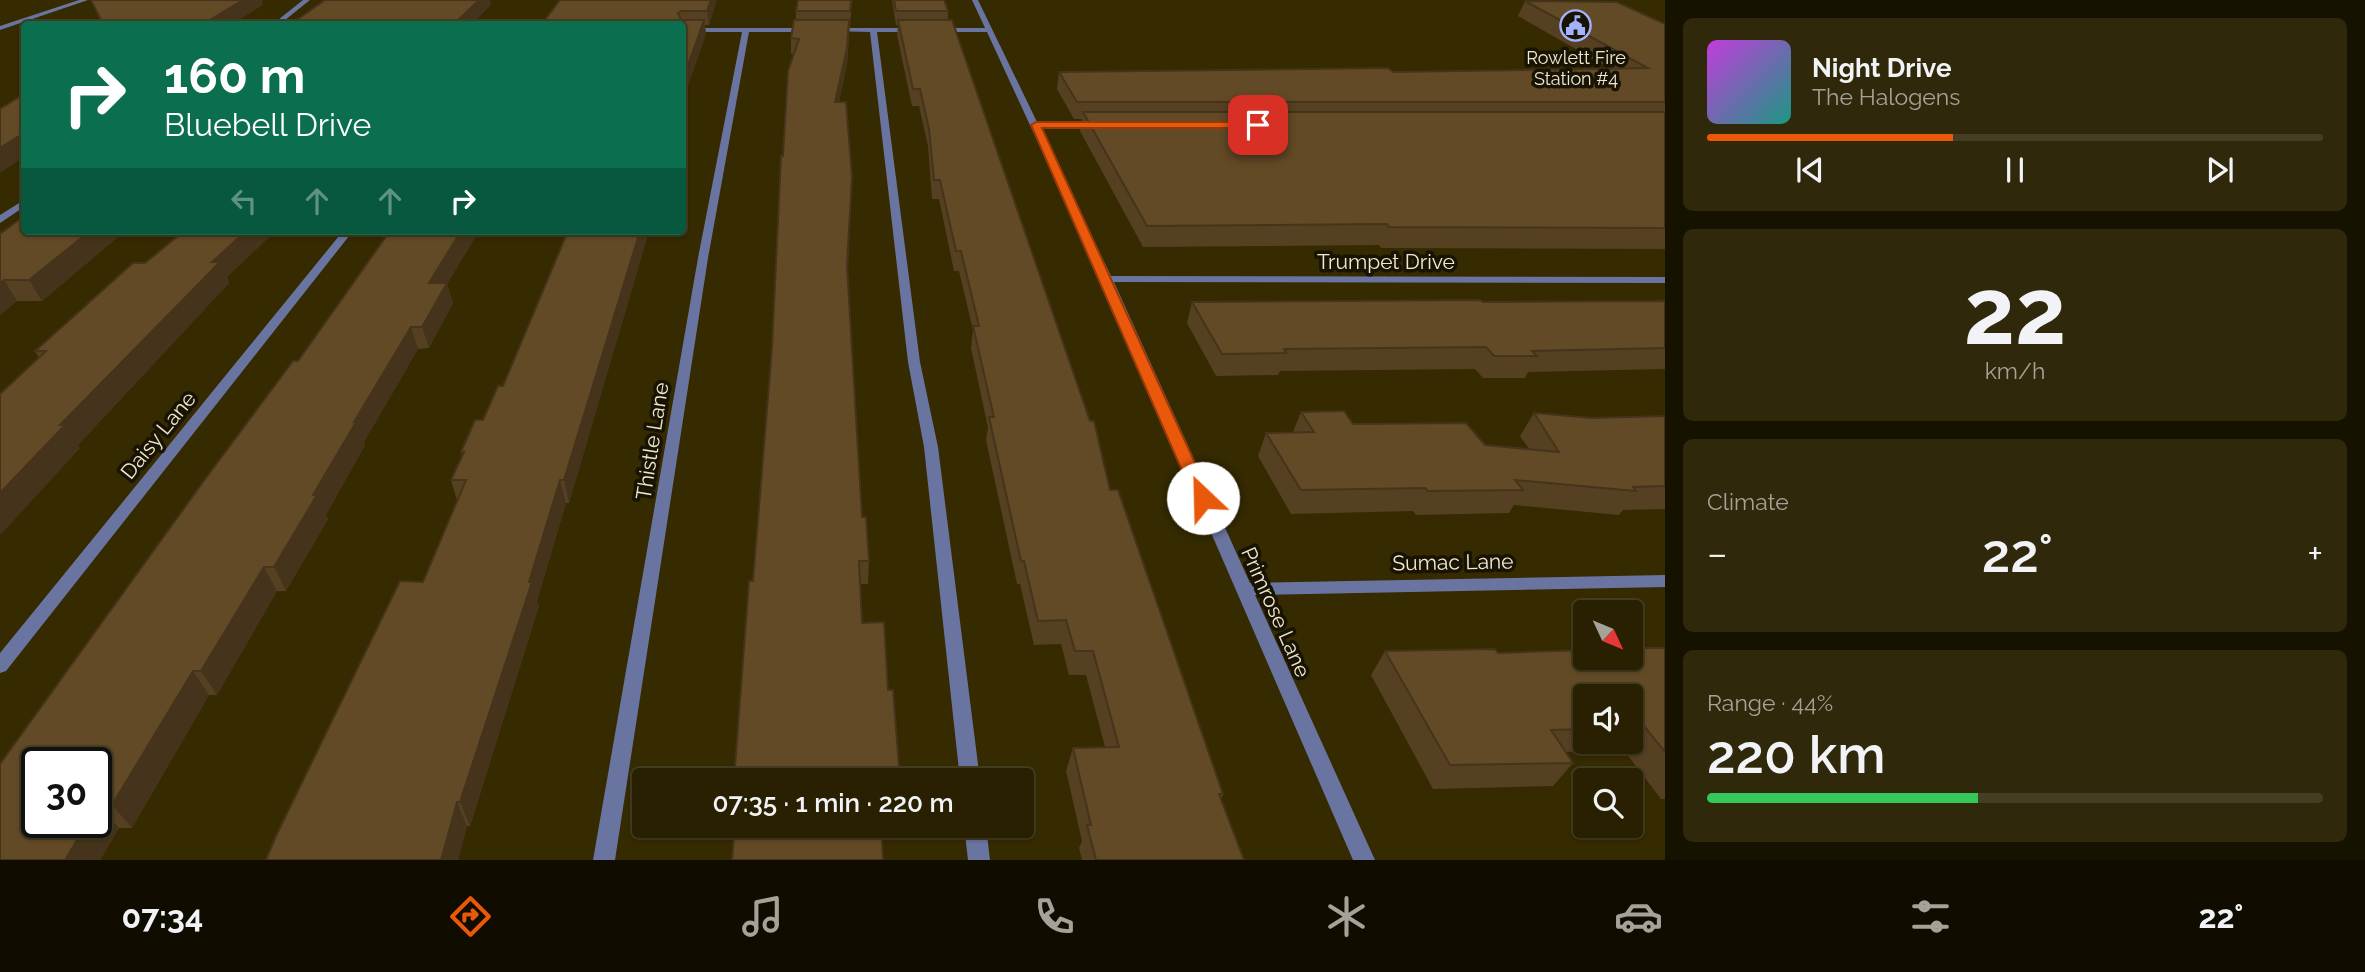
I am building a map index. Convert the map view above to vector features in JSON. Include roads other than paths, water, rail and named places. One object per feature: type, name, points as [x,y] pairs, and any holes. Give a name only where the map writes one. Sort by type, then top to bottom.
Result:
[{"type":"street","points":[[23,21],[85,0]]},
{"type":"street","points":[[280,21],[306,0]]},
{"type":"street","name":"Primrose Lane","points":[[975,0],[1107,279],[1364,860]]},
{"type":"street","points":[[0,29],[21,22]]},
{"type":"street","points":[[686,30],[989,30]]},
{"type":"street","name":"Thistle Lane","points":[[604,860],[703,258],[746,30]]},
{"type":"street","points":[[873,30],[914,362],[938,502],[969,768]]},
{"type":"street","points":[[1036,125],[1105,125]]},
{"type":"street","points":[[0,220],[21,205]]},
{"type":"street","name":"Daisy Lane","points":[[0,666],[345,235]]},
{"type":"street","name":"Trumpet Drive","points":[[1107,279],[1665,280]]},
{"type":"street","name":"Sumac Lane","points":[[1242,589],[1665,581]]},
{"type":"street","points":[[976,838],[979,860]]},
{"type":"place","name":"Rowlett Fire Station #4","points":[[1576,26]]}]
